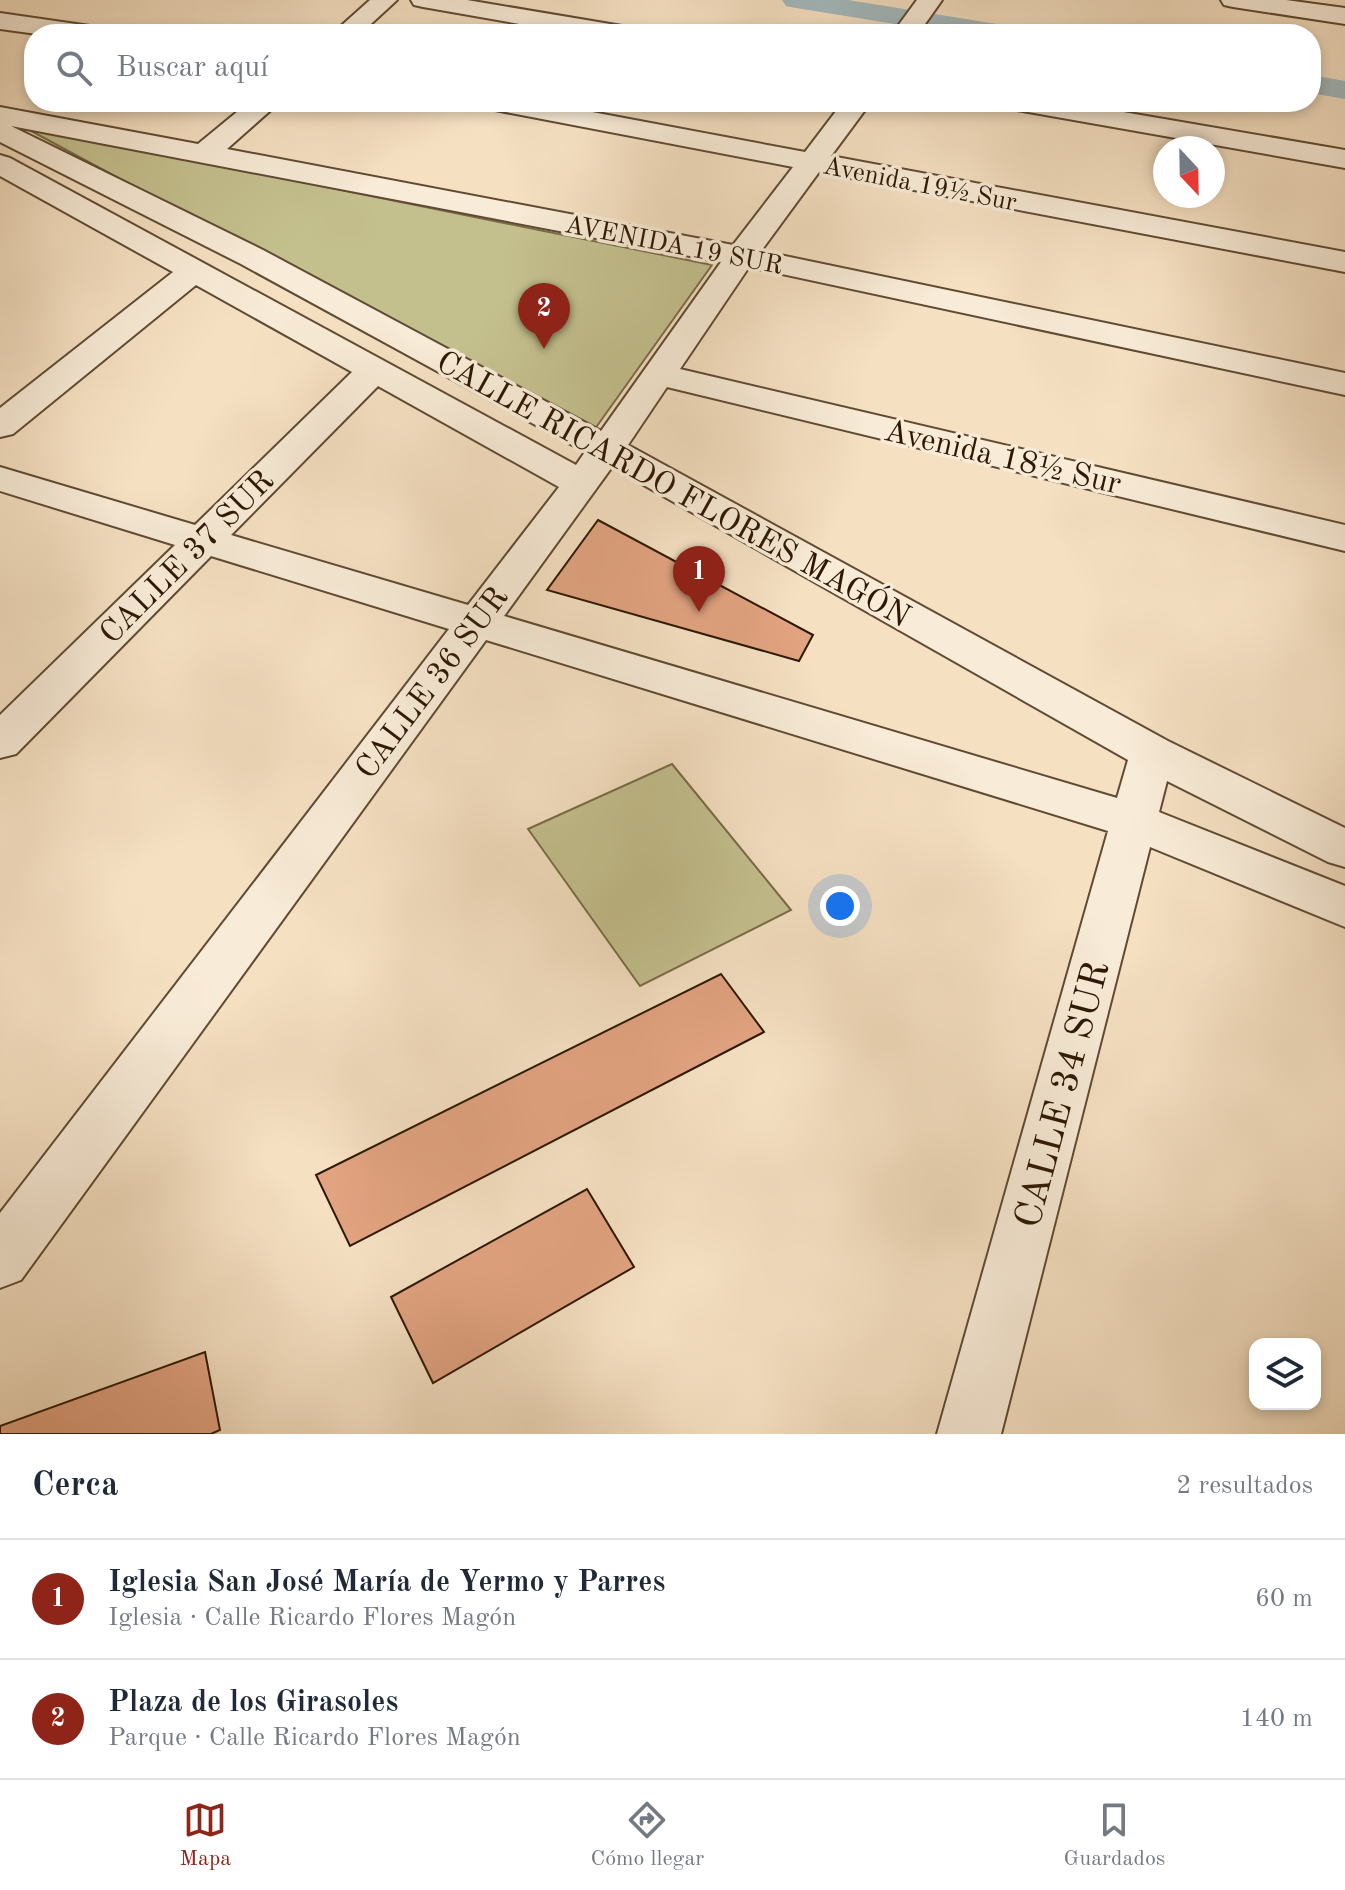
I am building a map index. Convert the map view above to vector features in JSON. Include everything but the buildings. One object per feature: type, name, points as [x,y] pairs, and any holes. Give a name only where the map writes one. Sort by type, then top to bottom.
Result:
[{"type":"street","points":[[357,24],[385,0]]},
{"type":"street","points":[[423,0],[563,24]]},
{"type":"street","points":[[1233,0],[1345,16]]},
{"type":"street","points":[[0,21],[24,24]]},
{"type":"street","points":[[205,153],[254,112]]},
{"type":"street","name":"Avenida 19½ Sur","points":[[546,112],[1345,262]]},
{"type":"street","name":"CALLE 36 SUR","points":[[0,1260],[607,449],[741,256],[849,112]]},
{"type":"street","points":[[1075,112],[1345,159]]},
{"type":"street","name":"AVENIDA 19 SUR","points":[[0,115],[741,256],[1345,384]]},
{"type":"street","name":"CALLE RICARDO FLORES MAGÓN","points":[[0,131],[252,257],[607,449],[1152,753],[1345,849]]},
{"type":"street","points":[[0,164],[580,483]]},
{"type":"street","points":[[0,202],[29,181]]},
{"type":"street","points":[[0,426],[194,271]]},
{"type":"street","name":"CALLE 37 SUR","points":[[0,742],[373,371]]},
{"type":"street","name":"Avenida 18½ Sur","points":[[660,375],[1345,538]]},
{"type":"street","points":[[0,479],[1134,821],[1345,907]]},
{"type":"street","name":"CALLE 34 SUR","points":[[969,1434],[1152,753]]},
{"type":"shaded area","points":[[20,125],[712,265],[592,433]]},
{"type":"shaded area","points":[[672,764],[791,910],[640,986],[528,829]]},
{"type":"waterway","points":[[796,0],[946,24]]},
{"type":"waterway","points":[[1321,86],[1345,90]]},
{"type":"place","name":"Plaza de los Girasoles","points":[[544,349]]},
{"type":"place","name":"Iglesia San José María de Yermo y Parres","points":[[699,612]]}]
